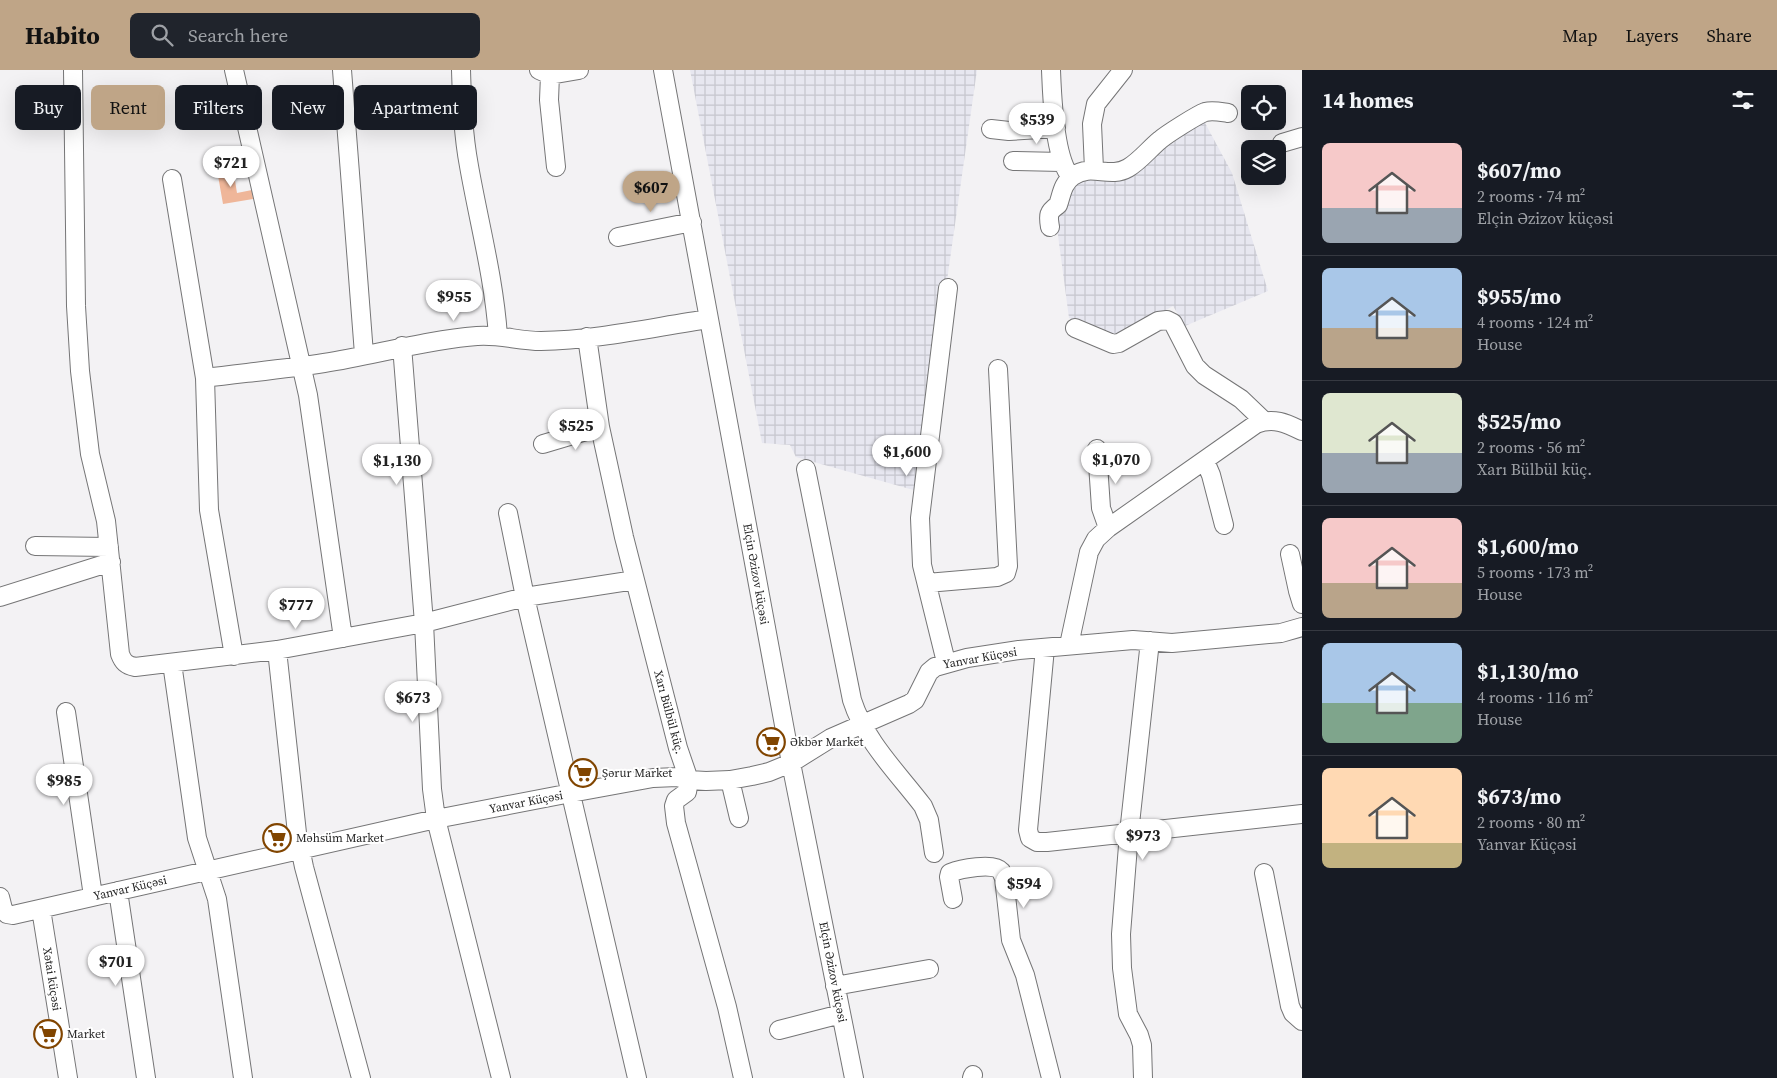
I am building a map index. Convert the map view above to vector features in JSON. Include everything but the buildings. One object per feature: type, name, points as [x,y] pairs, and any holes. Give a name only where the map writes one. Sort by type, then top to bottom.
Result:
[{"type":"street","points":[[73,70],[76,306],[80,371],[90,454],[106,520],[120,654],[128,666],[135,667],[277,650],[424,623],[525,597],[635,580]]},
{"type":"street","points":[[234,70],[302,365],[344,638]]},
{"type":"street","points":[[342,70],[364,354]]},
{"type":"street","points":[[461,70],[465,137],[496,304],[498,336]]},
{"type":"street","points":[[556,167],[549,100],[544,73],[579,70]]},
{"type":"street","name":"Elçin Əzizov küçəsi","points":[[663,70],[791,763],[854,1078]]},
{"type":"street","points":[[1051,70],[1056,128],[1062,162],[1071,178]]},
{"type":"street","points":[[1094,169],[1092,124],[1096,104],[1122,70]]},
{"type":"street","points":[[1050,227],[1049,212],[1058,205],[1061,192],[1078,172],[1094,169],[1106,172],[1125,170],[1161,139],[1205,112],[1217,111],[1228,113]]},
{"type":"street","points":[[991,129],[1009,131],[1056,128]]},
{"type":"street","points":[[1286,142],[1302,137]]},
{"type":"street","points":[[1013,161],[1062,162]]},
{"type":"street","points":[[172,179],[204,378],[209,510],[234,656]]},
{"type":"street","points":[[618,237],[692,222]]},
{"type":"street","points":[[946,662],[926,583],[920,549],[920,502],[948,288]]},
{"type":"street","points":[[204,378],[323,363],[402,346],[478,336],[498,336],[540,341],[587,337],[709,319]]},
{"type":"street","points":[[1075,328],[1113,344],[1119,343],[1158,321],[1167,320],[1173,323],[1195,366],[1204,375],[1241,399],[1264,421]]},
{"type":"street","name":"Xarı Bülbül küç.","points":[[587,337],[600,427],[635,580],[688,780]]},
{"type":"street","points":[[402,346],[424,623],[432,789],[436,819],[501,1078]]},
{"type":"street","points":[[926,583],[997,577],[1006,573],[1008,566],[998,368]]},
{"type":"street","points":[[1069,646],[1089,552],[1096,539],[1108,528],[1241,434],[1264,421],[1278,420],[1302,431]]},
{"type":"street","points":[[543,444],[600,427]]},
{"type":"street","points":[[1097,449],[1101,508],[1108,528]]},
{"type":"street","points":[[1205,461],[1211,475],[1224,525]]},
{"type":"street","points":[[806,469],[852,700],[861,724],[873,742],[923,806],[929,820],[934,853]]},
{"type":"street","points":[[508,513],[525,597],[637,1078]]},
{"type":"street","points":[[35,546],[110,554]]},
{"type":"street","points":[[0,597],[110,554]]},
{"type":"street","points":[[1290,554],[1302,604]]},
{"type":"street","name":"Yanvar Küçəsi","points":[[0,897],[3,909],[7,914],[13,914],[436,819],[571,793],[653,778],[677,777],[688,780],[730,780],[769,772],[791,763],[831,738],[910,704],[915,700],[929,672],[946,662],[1045,648],[1133,640],[1172,643],[1272,634],[1302,627]]},
{"type":"street","points":[[1144,1078],[1142,1045],[1128,1014],[1122,968],[1121,934],[1129,833],[1150,641]]},
{"type":"street","points":[[1045,648],[1028,830],[1030,838],[1037,842],[1047,842],[1302,814]]},
{"type":"street","points":[[277,650],[296,833],[362,1078]]},
{"type":"street","points":[[172,663],[197,838],[217,899],[244,1078]]},
{"type":"street","points":[[66,712],[93,896]]},
{"type":"street","points":[[688,780],[687,792],[676,800],[674,806],[676,823],[727,1007],[743,1078]]},
{"type":"street","points":[[730,780],[739,818]]},
{"type":"street","points":[[953,899],[950,873],[956,870],[989,866],[996,867],[1001,871],[1004,878],[1012,940],[1024,974],[1051,1078]]},
{"type":"street","points":[[1264,873],[1290,1006],[1293,1013],[1302,1021]]},
{"type":"street","points":[[118,891],[146,1078]]},
{"type":"street","name":"Xətai küçəsi","points":[[41,909],[68,1078]]},
{"type":"street","points":[[835,986],[929,969]]},
{"type":"street","points":[[779,1030],[841,1014]]},
{"type":"shaded area","points":[[690,70],[977,70],[917,491],[796,457],[790,445],[762,443]]},
{"type":"shaded area","points":[[1204,121],[1232,173],[1268,291],[1185,326],[1173,306],[1116,339],[1069,318],[1055,213],[1064,211],[1065,200],[1074,182],[1161,146]]},
{"type":"place","name":"Əkbər Market","points":[[771,742]]},
{"type":"place","name":"Şərur Market","points":[[583,773]]},
{"type":"place","name":"Məhsüm Market","points":[[277,838]]},
{"type":"place","name":"Market","points":[[48,1034]]}]
